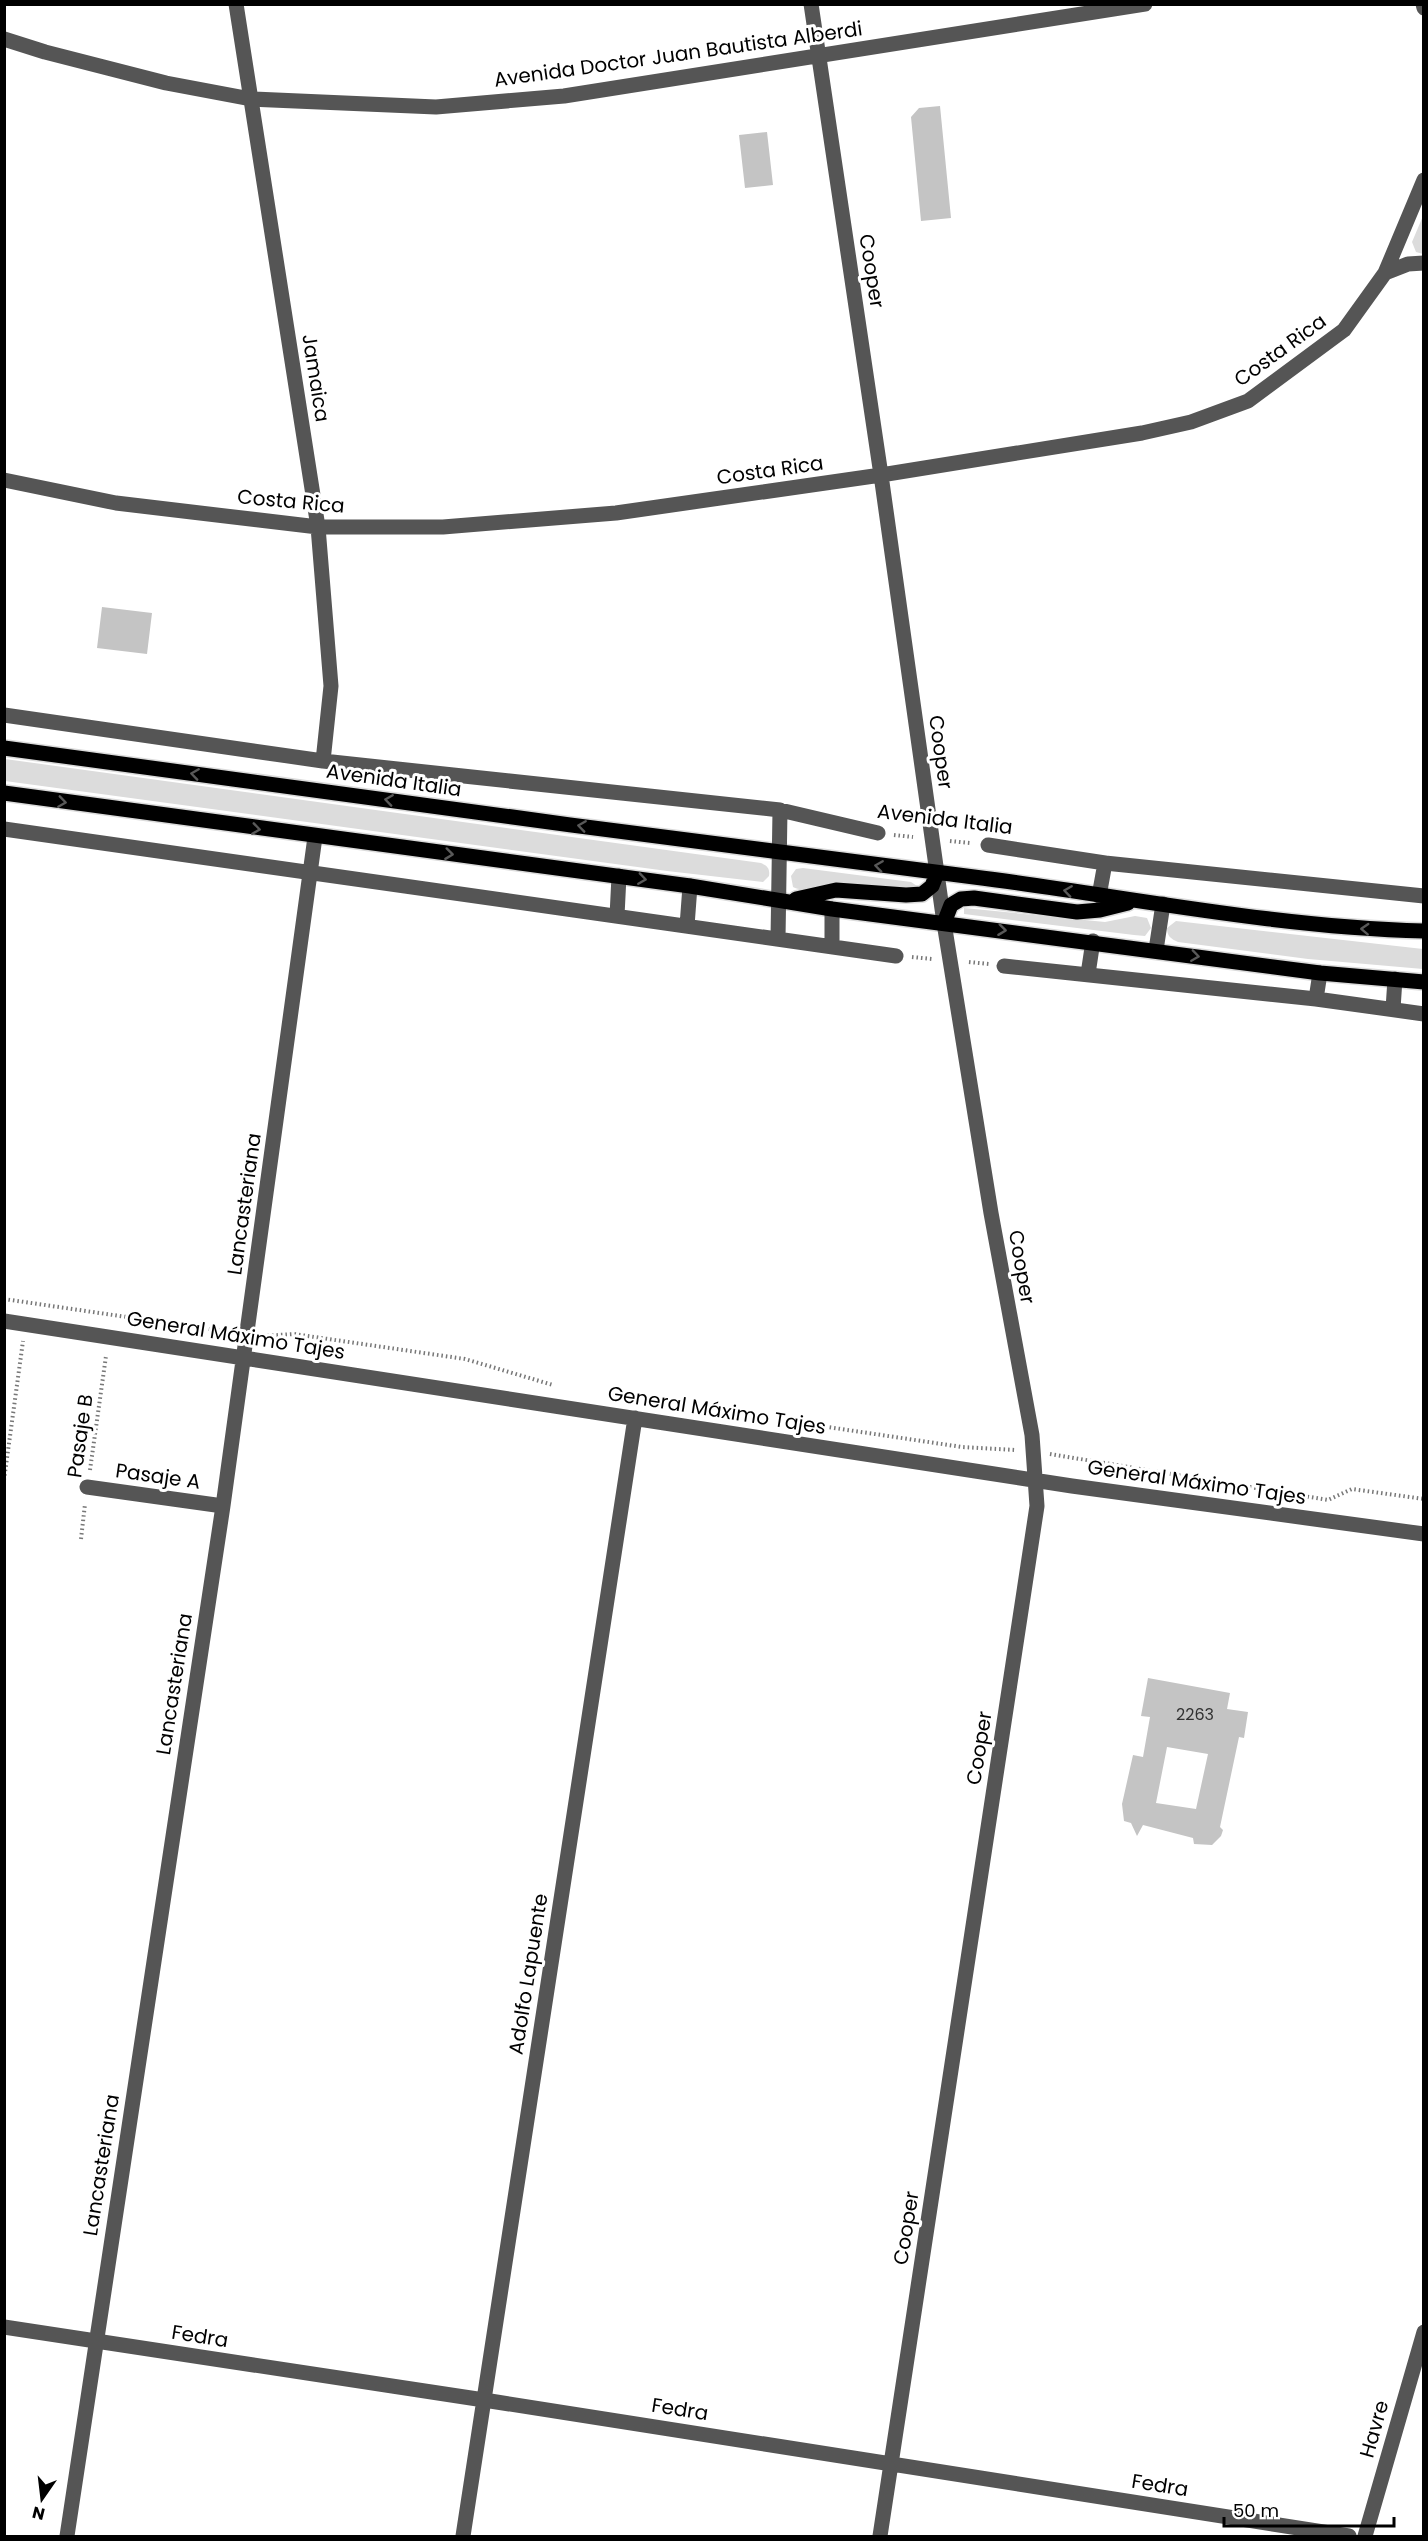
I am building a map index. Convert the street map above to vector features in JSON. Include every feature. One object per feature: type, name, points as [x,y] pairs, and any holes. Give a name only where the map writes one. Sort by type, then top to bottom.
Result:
[{"type":"main road","name":"Avenida Italia","points":[[4,748],[1099,896],[1351,928],[1424,931]]},
{"type":"main road","points":[[4,794],[619,876],[832,909],[1093,941],[1320,973],[1424,982]]},
{"type":"main road","points":[[778,900],[802,899],[836,890],[922,894],[932,886],[937,873]]},
{"type":"main road","points":[[944,923],[951,905],[961,899],[974,898],[1077,912],[1100,910],[1137,900]]},
{"type":"street","name":"Jamaica","points":[[236,4],[318,527],[331,686],[323,760]]},
{"type":"street","name":"Cooper","points":[[811,4],[881,475],[944,923],[991,1213],[1032,1435],[1037,1506],[880,2536]]},
{"type":"street","name":"Avenida Doctor Juan Bautista Alberdi","points":[[4,39],[166,84],[251,99],[436,107],[564,96],[1145,4]]},
{"type":"street","name":"Costa Rica","points":[[4,480],[116,503],[318,527],[443,527],[616,513],[881,475],[1142,433],[1191,422],[1248,401],[1344,330],[1385,273],[1424,180]]},
{"type":"street","points":[[1385,273],[1408,264],[1424,263]]},
{"type":"street","name":"Avenida Italia","points":[[4,715],[323,760],[780,810],[878,833]]},
{"type":"street","points":[[778,939],[780,810]]},
{"type":"street","points":[[4,829],[896,956]]},
{"type":"street","name":"Lancasteriana","points":[[67,2536],[223,1506],[315,837]]},
{"type":"street","name":"Avenida Italia","points":[[988,845],[1105,863],[1424,896]]},
{"type":"street","points":[[1099,896],[1105,863]]},
{"type":"street","points":[[617,916],[619,876]]},
{"type":"street","points":[[687,926],[690,886]]},
{"type":"street","points":[[1156,950],[1163,904]]},
{"type":"street","points":[[832,909],[832,947]]},
{"type":"street","points":[[1088,974],[1093,941]]},
{"type":"street","points":[[1004,966],[1316,999],[1424,1014]]},
{"type":"street","points":[[1316,999],[1320,973]]},
{"type":"street","points":[[1393,1009],[1395,979]]},
{"type":"street","name":"General Máximo Tajes","points":[[4,1321],[635,1419],[1424,1534]]},
{"type":"street","name":"Adolfo Lapuente","points":[[463,2536],[635,1419]]},
{"type":"street","name":"Pasaje A","points":[[87,1487],[223,1506]]},
{"type":"street","name":"Fedra","points":[[4,2327],[1349,2536]]},
{"type":"street","name":"Havre","points":[[1365,2536],[1424,2332]]},
{"type":"path","name":"Avenida Italia","points":[[878,833],[988,845]]},
{"type":"path","points":[[4,1299],[229,1332]]},
{"type":"path","points":[[4,1480],[26,1324]]},
{"type":"path","points":[[265,1336],[294,1334],[465,1359],[555,1386]]},
{"type":"path","name":"Pasaje B","points":[[81,1539],[109,1337]]},
{"type":"path","points":[[788,1421],[962,1447],[1014,1450]]},
{"type":"path","points":[[1055,1455],[1328,1500],[1352,1489],[1424,1500]]},
{"type":"shaded area","points":[[1423,216],[1424,254],[1416,252],[1412,242]]},
{"type":"shaded area","points":[[5,759],[761,863],[768,868],[769,876],[763,882],[667,871],[5,781]]},
{"type":"shaded area","points":[[796,869],[911,882],[917,886],[912,890],[847,883],[797,889],[793,887],[791,876]]},
{"type":"shaded area","points":[[964,908],[1105,922],[1135,916],[1147,918],[1151,928],[1145,936],[1134,935],[964,914]]},
{"type":"shaded area","points":[[1176,921],[1423,949],[1423,969],[1308,959],[1178,942],[1170,937],[1167,931],[1167,928]]},
{"type":"building","points":[[940,106],[951,218],[921,221],[911,117],[919,108]]},
{"type":"building","points":[[767,132],[773,185],[745,188],[739,135]]},
{"type":"building","points":[[102,607],[152,613],[147,654],[97,648]]},
{"type":"building","points":[[1148,1678],[1230,1693],[1227,1709],[1248,1712],[1244,1738],[1239,1737],[1220,1827],[1223,1830],[1221,1836],[1212,1845],[1194,1844],[1193,1838],[1143,1825],[1137,1836],[1131,1823],[1124,1821],[1122,1804],[1133,1755],[1143,1757],[1150,1717],[1141,1716]],"holes":[[[1167,1747],[1208,1754],[1196,1809],[1156,1803]]]}]
